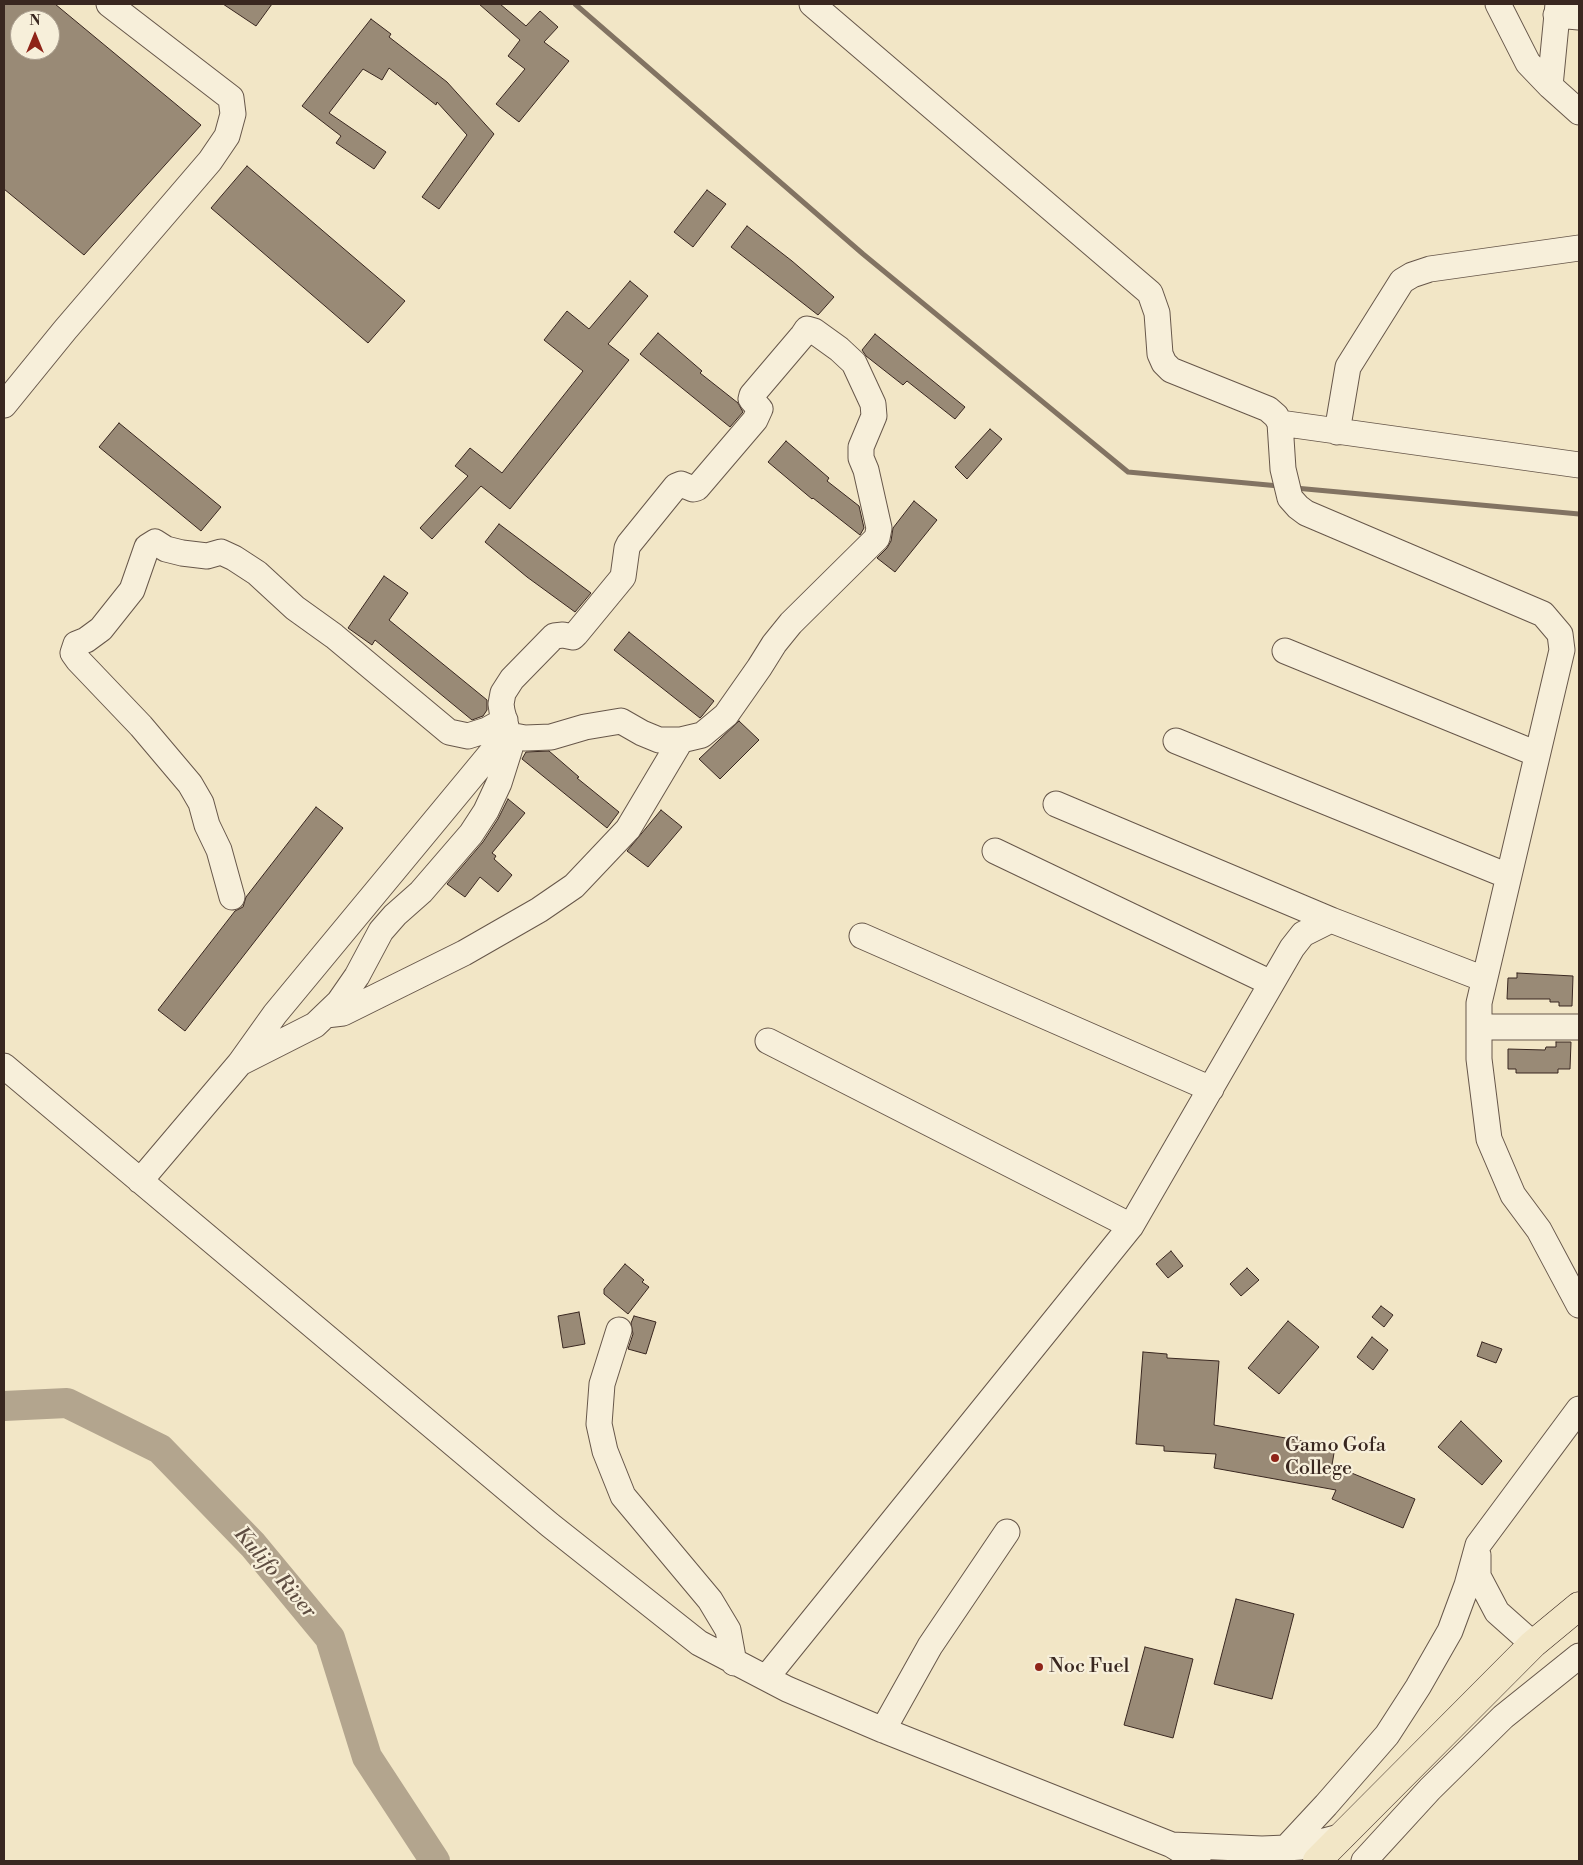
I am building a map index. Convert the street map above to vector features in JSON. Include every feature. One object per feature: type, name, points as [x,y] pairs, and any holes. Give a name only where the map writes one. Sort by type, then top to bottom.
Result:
[{"type":"main road","points":[[1317,1861],[1533,1644],[1579,1606]]},
{"type":"street","points":[[4,405],[65,330],[210,161],[227,136],[233,114],[230,98],[109,4]]},
{"type":"street","points":[[812,4],[1150,293],[1158,313],[1160,354],[1164,363],[1171,370],[1268,409],[1276,416],[1280,423],[1282,469],[1290,498],[1298,507],[1306,513],[1543,614],[1569,637],[1562,650],[1484,979],[1479,1003],[1479,1059],[1489,1139],[1513,1196],[1539,1230],[1579,1305]]},
{"type":"street","points":[[1498,4],[1528,63],[1579,112]]},
{"type":"street","points":[[1550,86],[1564,12]]},
{"type":"street","points":[[1337,432],[1348,367],[1402,281],[1412,275],[1430,269],[1579,248]]},
{"type":"street","points":[[232,898],[219,850],[207,825],[201,803],[190,784],[141,726],[73,653],[76,644],[86,640],[102,628],[132,590],[147,547],[155,542],[166,549],[206,556],[221,552],[234,558],[257,573],[295,608],[334,636],[449,732],[468,736],[487,730],[507,728],[524,738],[551,737],[585,727],[622,721],[642,734],[659,740],[682,740],[702,735],[726,715],[774,644],[791,623],[877,538],[880,528],[861,458],[861,447],[874,416],[873,404],[854,363],[814,330],[807,329],[752,395],[751,399],[760,409],[759,413],[698,488],[693,489],[681,484],[676,486],[626,548],[623,577],[576,634],[573,637],[554,636],[512,679],[503,693],[501,704],[507,728],[511,745],[499,783],[486,811],[471,834],[421,892],[395,915],[381,931],[357,976],[339,1002],[326,1015],[315,1025],[240,1063]]},
{"type":"street","points":[[1280,423],[1579,465]]},
{"type":"street","points":[[1285,651],[1537,754]]},
{"type":"street","points":[[140,1181],[240,1063],[275,1014],[496,747],[507,728]]},
{"type":"street","points":[[326,1015],[343,1013],[464,954],[540,910],[574,886],[628,829],[682,740]]},
{"type":"street","points":[[1176,741],[1508,876]]},
{"type":"street","points":[[1056,804],[1331,920],[1484,979]]},
{"type":"street","points":[[996,851],[1271,983]]},
{"type":"street","points":[[766,1678],[1131,1226],[1292,948],[1303,934],[1331,920]]},
{"type":"street","points":[[862,936],[1211,1089]]},
{"type":"street","points":[[1479,1027],[1579,1027]]},
{"type":"street","points":[[768,1041],[1131,1226]]},
{"type":"street","points":[[4,1066],[550,1525],[699,1642],[787,1689],[883,1730],[1172,1845],[1198,1861]]},
{"type":"street","points":[[620,1330],[602,1384],[600,1424],[605,1451],[623,1496],[710,1600],[728,1630],[734,1662]]},
{"type":"street","points":[[1286,1848],[1387,1734],[1418,1687],[1450,1631],[1467,1585],[1478,1546],[1579,1409]]},
{"type":"street","points":[[883,1730],[930,1646],[1007,1532]]},
{"type":"street","points":[[1478,1546],[1478,1576],[1487,1595],[1497,1612],[1533,1644]]},
{"type":"street","points":[[1364,1861],[1430,1788],[1503,1717],[1579,1656]]},
{"type":"street","points":[[1172,1845],[1262,1849],[1286,1848],[1301,1847],[1342,1836]]},
{"type":"building","points":[[4,4],[55,4],[201,125],[84,255],[4,189]]},
{"type":"building","points":[[223,4],[272,4],[256,26]]},
{"type":"building","points":[[479,4],[500,4],[526,26],[540,11],[558,27],[544,42],[569,61],[519,122],[496,104],[525,69],[508,56],[520,40]]},
{"type":"building","points":[[371,19],[391,34],[389,37],[447,82],[494,134],[439,209],[422,197],[467,135],[437,102],[436,105],[389,68],[382,80],[363,69],[329,113],[386,152],[374,169],[336,143],[341,136],[302,106]]},
{"type":"building","points":[[247,166],[405,301],[368,343],[211,208]]},
{"type":"building","points":[[707,190],[726,204],[693,247],[674,232]]},
{"type":"building","points":[[747,226],[834,297],[818,315],[731,247]]},
{"type":"building","points":[[630,281],[648,296],[608,344],[629,360],[510,509],[481,486],[432,539],[420,528],[468,476],[455,466],[470,448],[502,473],[583,371],[544,340],[567,311],[589,329]]},
{"type":"building","points":[[658,333],[702,371],[700,373],[738,403],[743,412],[730,427],[640,354]]},
{"type":"building","points":[[875,334],[965,407],[955,419],[907,381],[903,385],[866,356],[862,350]]},
{"type":"building","points":[[119,423],[221,507],[201,531],[99,447]]},
{"type":"building","points":[[990,429],[1002,439],[967,479],[955,467]]},
{"type":"building","points":[[786,441],[829,478],[827,481],[859,506],[864,528],[860,535],[812,499],[768,462]]},
{"type":"building","points":[[914,501],[937,520],[895,572],[877,558],[887,548],[891,541],[893,528]]},
{"type":"building","points":[[499,524],[591,593],[575,612],[527,577],[485,542]]},
{"type":"building","points":[[384,576],[408,593],[389,620],[487,700],[487,710],[483,716],[472,720],[375,640],[372,645],[348,628]]},
{"type":"building","points":[[629,632],[714,701],[700,718],[614,650]]},
{"type":"building","points":[[739,721],[759,740],[720,779],[699,759]]},
{"type":"building","points":[[549,751],[579,777],[577,778],[619,812],[607,828],[522,759],[526,752]]},
{"type":"building","points":[[508,799],[525,813],[492,853],[496,856],[494,859],[512,875],[498,892],[480,877],[465,897],[447,884],[483,842]]},
{"type":"building","points":[[316,807],[343,828],[185,1031],[158,1010],[235,911],[243,907],[246,897]]},
{"type":"building","points":[[661,810],[682,827],[648,867],[627,851]]},
{"type":"building","points":[[1517,973],[1573,976],[1572,1006],[1559,1006],[1559,1002],[1550,1002],[1550,999],[1507,999],[1508,978],[1517,978]]},
{"type":"building","points":[[1556,1042],[1571,1042],[1570,1069],[1558,1069],[1558,1073],[1516,1073],[1516,1069],[1508,1069],[1508,1049],[1545,1050],[1546,1047],[1556,1047]]},
{"type":"building","points":[[1171,1251],[1183,1266],[1168,1278],[1156,1264]]},
{"type":"building","points":[[625,1264],[644,1280],[642,1282],[649,1287],[628,1314],[604,1294],[604,1289]]},
{"type":"building","points":[[1247,1268],[1259,1280],[1241,1296],[1230,1284]]},
{"type":"building","points":[[1381,1306],[1393,1315],[1384,1327],[1372,1317]]},
{"type":"building","points":[[579,1312],[585,1344],[563,1348],[558,1316]]},
{"type":"building","points":[[634,1316],[656,1322],[646,1354],[628,1349],[633,1334],[631,1323]]},
{"type":"building","points":[[1288,1321],[1319,1347],[1279,1394],[1248,1368]]},
{"type":"building","points":[[1372,1337],[1388,1350],[1373,1370],[1357,1357]]},
{"type":"building","points":[[1482,1342],[1502,1349],[1496,1363],[1477,1356]]},
{"type":"building","points":[[1143,1352],[1167,1354],[1167,1358],[1219,1361],[1214,1425],[1335,1447],[1332,1465],[1415,1499],[1403,1528],[1332,1499],[1336,1490],[1214,1468],[1216,1454],[1164,1451],[1164,1446],[1136,1444]]},
{"type":"building","points":[[1461,1421],[1502,1461],[1482,1485],[1438,1447]]},
{"type":"building","points":[[1236,1599],[1294,1614],[1272,1699],[1214,1684]]},
{"type":"building","points":[[1145,1647],[1193,1659],[1173,1738],[1124,1725]]},
{"type":"waterway","points":[[575,4],[863,254],[1128,472],[1279,486]]},
{"type":"waterway","points":[[1295,488],[1579,514]]},
{"type":"waterway","name":"Kulifo River","points":[[4,1406],[67,1403],[160,1449],[253,1545],[330,1638],[367,1757],[435,1861]]},
{"type":"place","name":"Gamo Gofa College","points":[[1275,1458]]},
{"type":"place","name":"Noc Fuel","points":[[1039,1667]]}]
